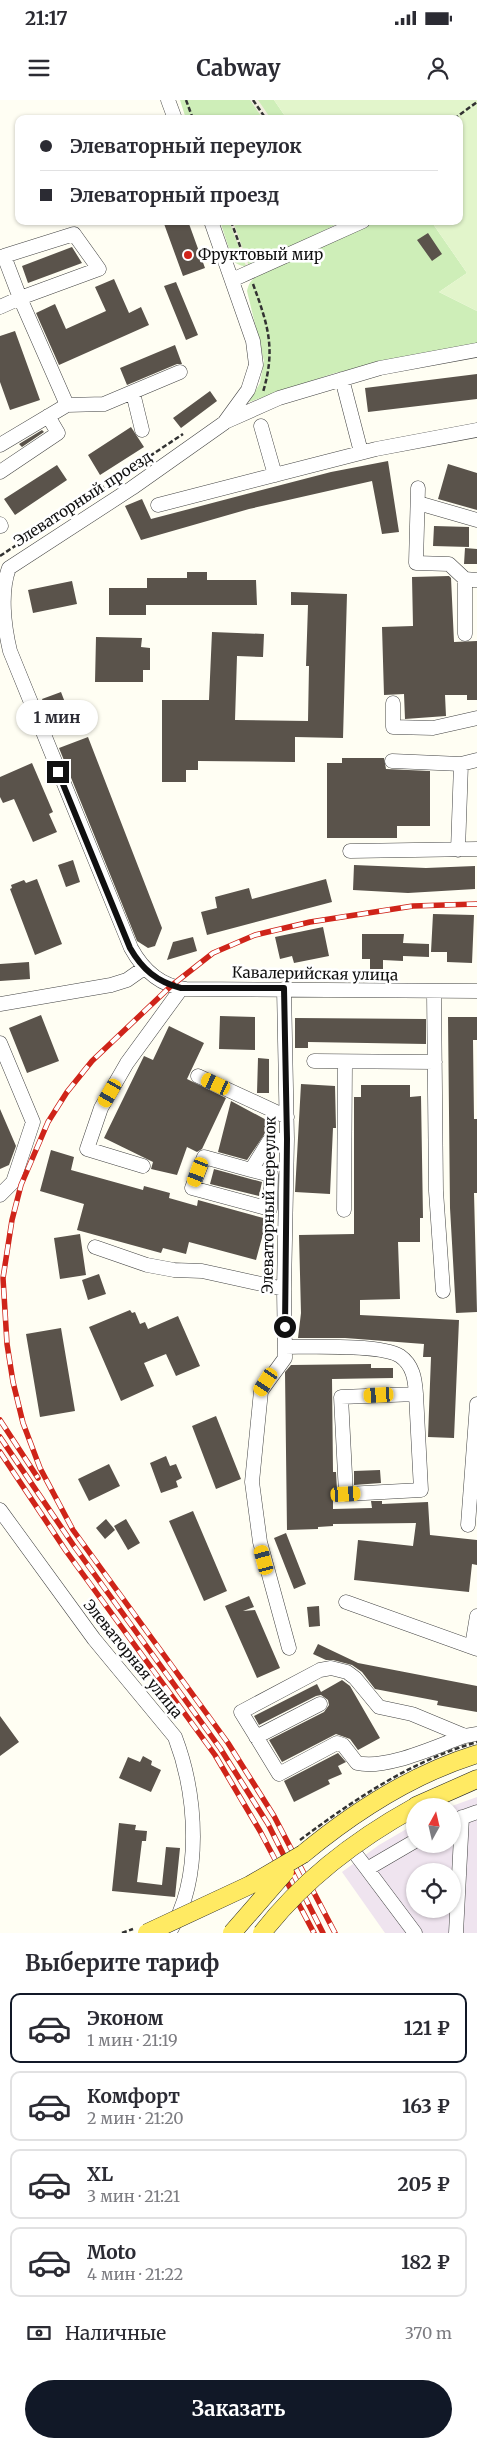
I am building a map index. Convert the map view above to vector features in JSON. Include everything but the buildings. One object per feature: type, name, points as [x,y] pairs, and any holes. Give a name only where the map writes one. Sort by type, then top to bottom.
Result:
[{"type":"main road","points":[[232,1933],[274,1882],[303,1854],[347,1820],[388,1794],[438,1769],[477,1754]]},
{"type":"main road","points":[[433,1798],[477,1779]]},
{"type":"main road","points":[[262,1933],[314,1877],[373,1831],[406,1811]]},
{"type":"main road","points":[[147,1933],[250,1885],[303,1854]]},
{"type":"street","points":[[168,100],[174,115]]},
{"type":"street","points":[[212,225],[232,280],[354,225]]},
{"type":"street","points":[[0,307],[20,298],[99,269],[74,234],[2,256],[20,298],[67,405]]},
{"type":"street","name":"Элеваторный проезд","points":[[149,973],[130,948],[2,631],[2,579],[9,568],[19,560],[132,488],[224,423],[248,390],[254,377],[256,365],[253,341],[232,280]]},
{"type":"street","points":[[224,423],[279,398],[380,368],[477,350]]},
{"type":"street","points":[[0,445],[67,405],[104,404],[180,372]]},
{"type":"street","points":[[342,379],[361,452]]},
{"type":"street","points":[[133,393],[142,430]]},
{"type":"street","points":[[0,472],[58,433],[48,416]]},
{"type":"street","points":[[261,426],[275,475]]},
{"type":"street","points":[[158,505],[361,452],[477,430]]},
{"type":"street","points":[[418,488],[416,563],[449,564],[471,580],[465,634]]},
{"type":"street","points":[[418,503],[477,520]]},
{"type":"street","points":[[393,702],[393,727],[433,728],[477,718]]},
{"type":"street","points":[[392,761],[461,764],[477,760]]},
{"type":"street","points":[[458,850],[461,764]]},
{"type":"street","points":[[350,851],[477,849]]},
{"type":"street","points":[[0,1004],[111,985],[149,973]]},
{"type":"street","name":"Кавалерийская улица","points":[[149,973],[181,988],[477,991]]},
{"type":"street","points":[[143,1166],[88,1149],[101,1108],[127,1063],[181,988]]},
{"type":"street","name":"Элеваторный переулок","points":[[284,988],[287,1117],[284,1289],[285,1358],[261,1391],[252,1482],[254,1512],[260,1542],[289,1648]]},
{"type":"street","points":[[434,992],[436,1191],[443,1291]]},
{"type":"street","points":[[0,1043],[33,1122],[13,1182],[0,1195]]},
{"type":"street","points":[[314,1061],[435,1062]]},
{"type":"street","points":[[344,1210],[345,1062]]},
{"type":"street","points":[[198,1076],[287,1117]]},
{"type":"street","points":[[251,1170],[269,1141],[287,1139]]},
{"type":"street","points":[[204,1157],[251,1170],[271,1175],[270,1208],[192,1188],[204,1157]]},
{"type":"street","points":[[95,1247],[147,1264],[174,1270],[202,1271],[284,1289]]},
{"type":"street","points":[[285,1346],[392,1352],[400,1356],[412,1371],[416,1394],[421,1490],[346,1494],[342,1397],[416,1394]]},
{"type":"street","points":[[468,1525],[477,1404]]},
{"type":"street","name":"Элеваторная улица","points":[[0,1510],[94,1638],[176,1737],[182,1754],[194,1835],[184,1902],[169,1933]]},
{"type":"street","points":[[346,1602],[474,1648],[477,1616]]},
{"type":"street","points":[[331,1668],[347,1672],[355,1678],[379,1707],[412,1714],[471,1735],[406,1757],[374,1764],[357,1764],[343,1745],[337,1743],[279,1774],[241,1712],[320,1670],[331,1668]]},
{"type":"street","points":[[256,1737],[320,1704]]},
{"type":"street","points":[[461,1818],[477,1812]]},
{"type":"street","points":[[367,1869],[406,1846]]},
{"type":"street","points":[[351,1848],[415,1933]]},
{"type":"street","points":[[456,1933],[457,1853]]},
{"type":"path","points":[[186,100],[192,115]]},
{"type":"path","points":[[253,100],[263,115]]},
{"type":"path","points":[[459,115],[477,102]]},
{"type":"path","points":[[232,225],[247,265]]},
{"type":"shaded area","points":[[250,100],[258,100],[268,115],[260,115]]},
{"type":"shaded area","points":[[231,225],[234,225],[249,266],[246,266]]},
{"type":"shaded area","points":[[477,1797],[477,1933],[385,1933],[342,1872],[379,1845],[406,1829],[406,1853],[461,1853],[461,1803]]},
{"type":"green space","points":[[180,100],[274,100],[284,115],[185,115]]},
{"type":"green space","points":[[274,100],[477,100],[477,311],[439,292],[467,273],[434,225],[463,225],[463,115],[284,115]]},
{"type":"green space","points":[[221,225],[335,225],[257,264],[244,266],[233,261]]},
{"type":"green space","points":[[352,225],[434,225],[467,273],[439,292],[477,311],[477,344],[335,373],[249,402],[260,383],[264,361],[247,291],[253,279]]},
{"type":"railway","points":[[335,1933],[274,1816],[228,1743],[73,1530],[40,1468],[23,1423],[13,1382],[7,1344],[3,1278],[12,1220],[21,1185],[48,1122],[67,1092],[92,1061],[171,986],[213,953],[255,935],[310,922],[413,906],[477,904]]},
{"type":"railway","points":[[0,1420],[38,1478]]},
{"type":"railway","points":[[0,1437],[74,1546],[220,1748],[268,1824],[323,1933]]},
{"type":"railway","points":[[0,1452],[66,1551],[215,1755],[260,1831],[314,1933]]},
{"type":"place","name":"Фруктовый мир","points":[[188,255]]},
{"type":"route","points":[[58,772],[130,948],[144,968],[165,984],[186,989],[284,988],[287,1139],[285,1327]]}]
